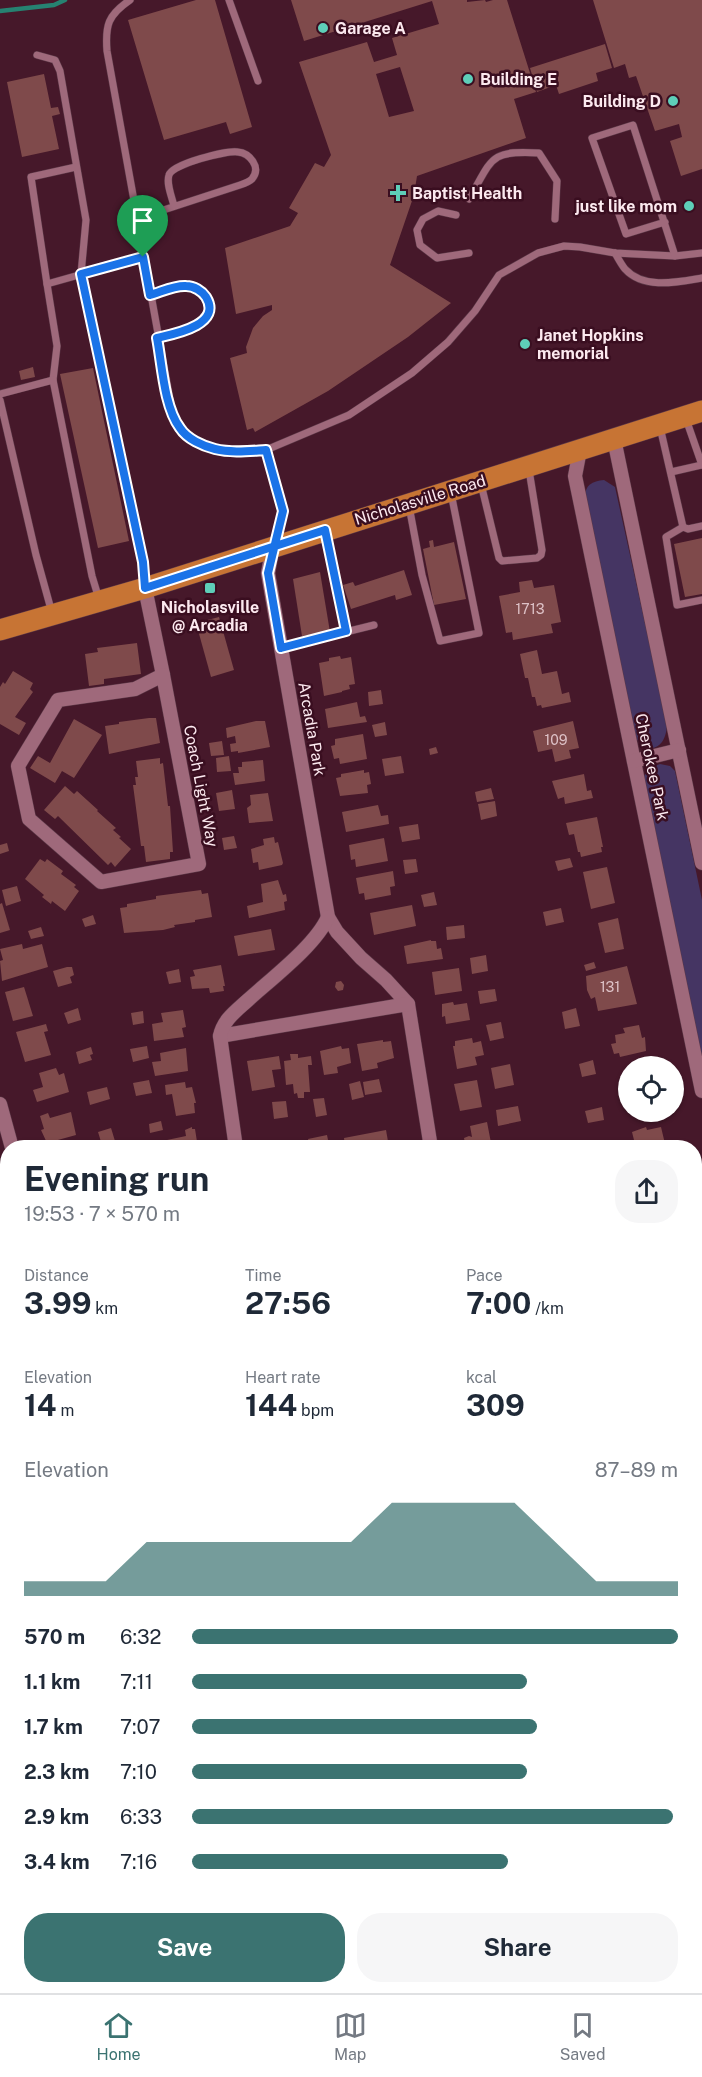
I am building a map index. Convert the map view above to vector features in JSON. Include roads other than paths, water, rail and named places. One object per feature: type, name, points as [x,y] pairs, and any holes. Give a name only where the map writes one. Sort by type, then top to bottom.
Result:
[{"type":"main road","name":"Nicholasville Road","points":[[0,630],[145,588],[694,414]]},
{"type":"street","name":"Cherokee Park","points":[[614,439],[702,863]]},
{"type":"street","name":"Cherokee Park","points":[[580,450],[575,476],[702,1091]]},
{"type":"street","name":"Arcadia Park","points":[[273,546],[268,573],[328,918],[337,932],[361,958],[408,1004]]},
{"type":"street","name":"Coach Light Way","points":[[145,588],[163,675],[199,864],[101,882],[29,819],[18,766],[58,700],[135,689],[163,675]]},
{"type":"street","points":[[634,761],[679,750]]},
{"type":"street","points":[[235,1140],[220,1036],[221,1029],[232,1015],[310,943],[322,930],[328,918]]},
{"type":"street","points":[[220,1036],[408,1004],[430,1140]]},
{"type":"street","points":[[0,1104],[10,1140]]},
{"type":"lane","points":[[130,0],[118,8],[109,20],[106,51],[172,411],[180,429],[196,442],[215,449],[266,450],[349,415],[412,372],[448,342],[476,311],[499,275],[538,253],[564,246],[615,253],[675,256],[702,253]]},
{"type":"lane","points":[[229,0],[258,81]]},
{"type":"lane","points":[[37,55],[55,60],[60,70],[86,220],[81,274],[143,562],[145,588]]},
{"type":"lane","points":[[665,222],[626,234],[592,138],[633,125],[665,222],[675,256]]},
{"type":"lane","points":[[136,219],[240,185],[252,179],[255,173],[250,157],[243,153],[230,151],[179,165],[171,170],[168,176],[174,206]]},
{"type":"lane","points":[[469,199],[494,158],[511,151],[539,153],[557,181],[555,219]]},
{"type":"lane","points":[[76,167],[31,177],[57,346],[53,380],[99,601]]},
{"type":"lane","points":[[456,215],[438,211],[423,219],[417,230],[420,245],[437,258],[469,254]]},
{"type":"lane","points":[[615,253],[626,269],[639,279],[669,284],[702,278]]},
{"type":"lane","points":[[47,284],[143,257]]},
{"type":"lane","points":[[150,295],[188,286],[197,289],[205,296],[209,305],[201,324],[186,332],[157,338]]},
{"type":"lane","points":[[0,394],[53,380]]},
{"type":"lane","points":[[0,400],[36,555],[53,615]]},
{"type":"lane","points":[[671,472],[702,465],[694,414]]},
{"type":"lane","points":[[659,424],[683,527]]},
{"type":"lane","points":[[266,450],[283,511],[273,546]]},
{"type":"lane","points":[[481,481],[499,558],[502,561],[537,558],[541,555],[542,550],[534,488],[528,466]]},
{"type":"lane","points":[[409,504],[422,575],[440,641],[479,633],[451,491]]},
{"type":"lane","points":[[702,526],[688,529],[683,527],[666,537],[677,605],[702,600]]},
{"type":"lane","points":[[325,530],[346,631]]},
{"type":"lane","points":[[281,648],[374,625]]},
{"type":"waterway","points":[[0,11],[54,5],[65,0]]},
{"type":"place","name":"Garage A","points":[[323,28]]},
{"type":"place","name":"Building E","points":[[468,79]]},
{"type":"place","name":"Building D","points":[[673,101]]},
{"type":"place","name":"Baptist Health","points":[[398,193]]},
{"type":"place","name":"just like mom","points":[[689,206]]},
{"type":"place","name":"Janet Hopkins memorial","points":[[525,344]]},
{"type":"place","name":"Nicholasville @ Arcadia","points":[[210,588]]}]
